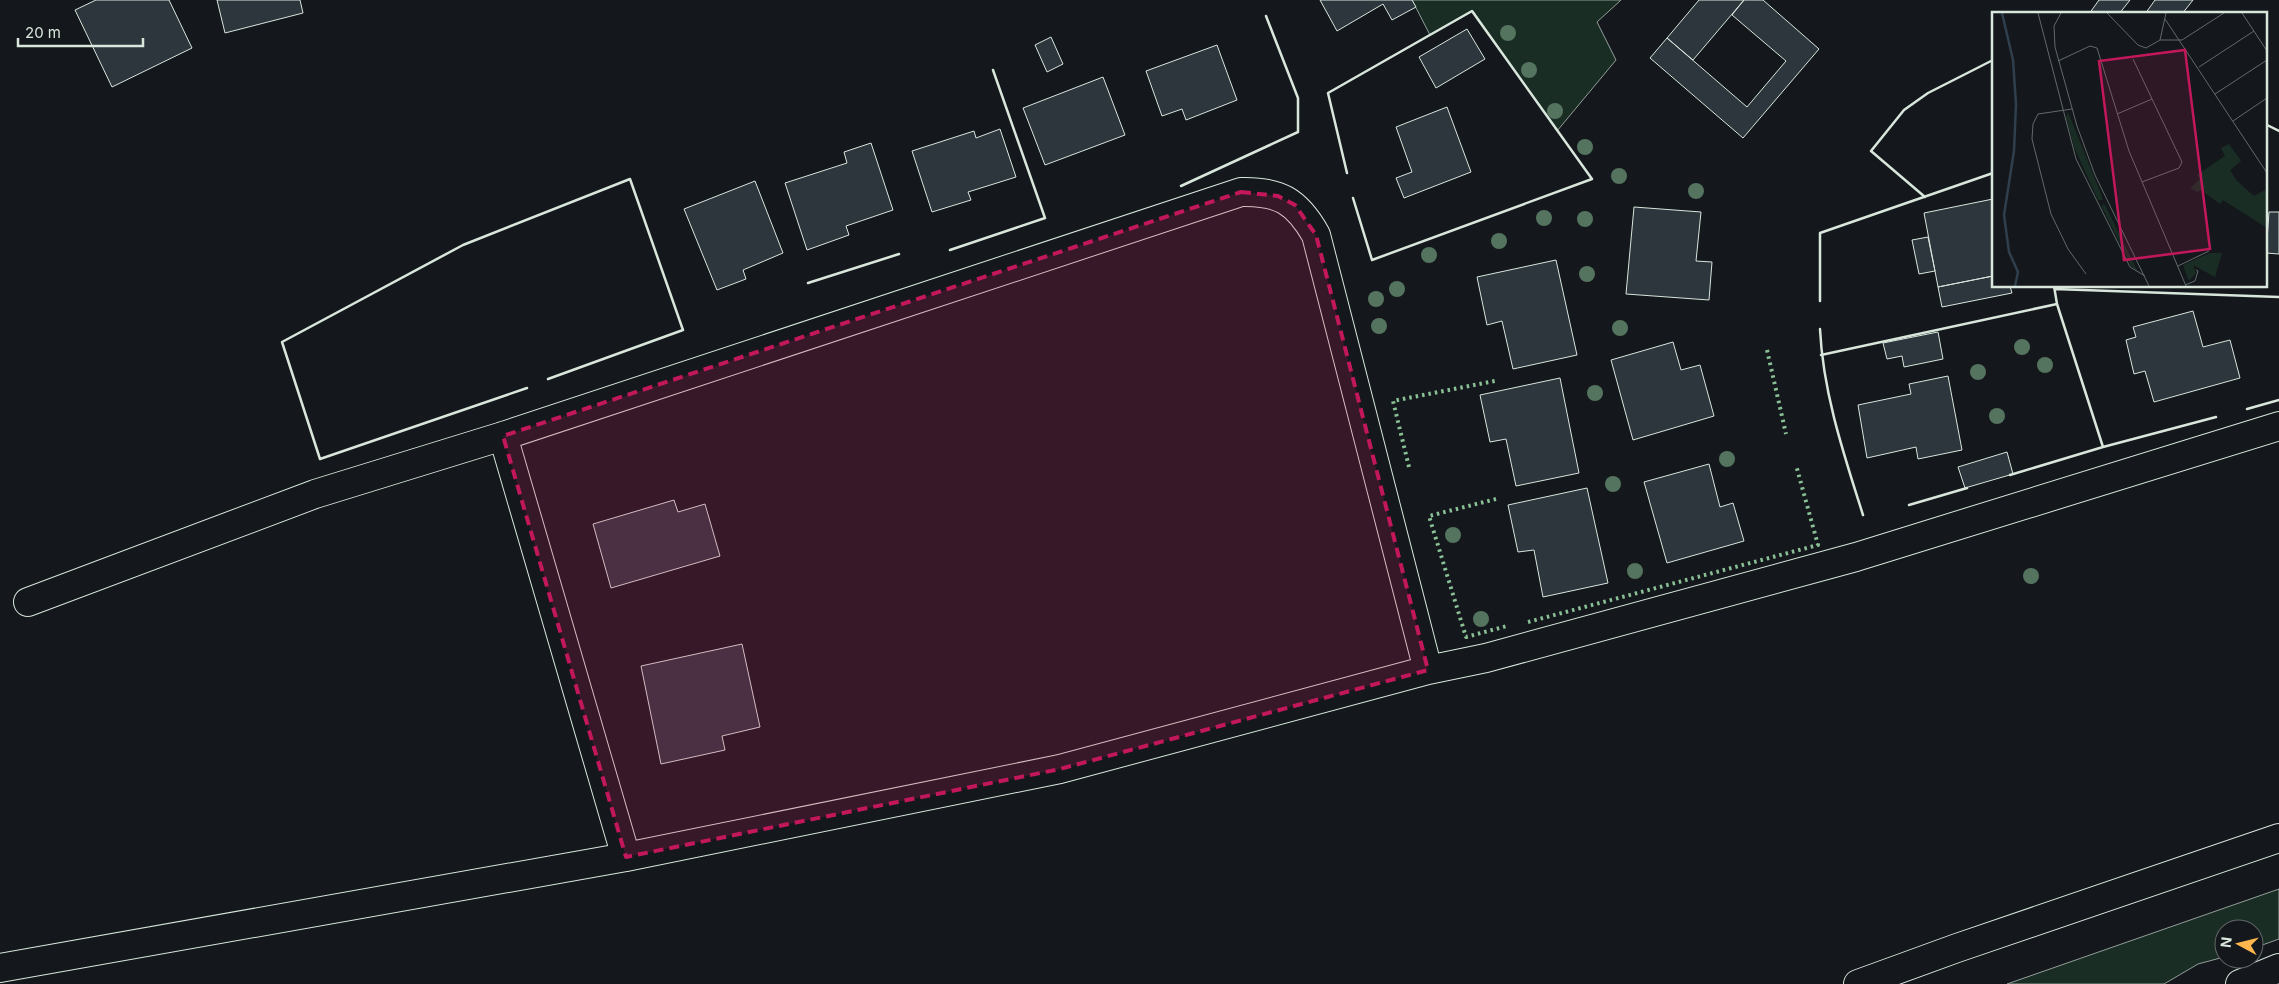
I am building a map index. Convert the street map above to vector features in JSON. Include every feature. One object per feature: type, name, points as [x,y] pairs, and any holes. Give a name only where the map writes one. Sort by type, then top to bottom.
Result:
[{"type":"street","points":[[28,602],[315,494],[503,436],[1241,192],[1260,192],[1278,196],[1295,205],[1307,219],[1316,235],[1428,670]]},
{"type":"street","points":[[0,968],[626,857],[1060,769],[1428,670],[1486,658],[1856,557],[2279,426]]},
{"type":"street","points":[[503,436],[626,857]]},
{"type":"street","points":[[1858,984],[1957,948],[2279,838]]},
{"type":"street","points":[[2240,984],[2279,968]]},
{"type":"highlighted area","points":[[1241,192],[1278,196],[1295,205],[1316,235],[1428,670],[1060,769],[626,857],[503,436]]},
{"type":"green space","points":[[1412,0],[1621,0],[1597,22],[1616,60],[1557,131],[1473,11],[1430,35]]},
{"type":"green space","points":[[2279,889],[2279,939],[2264,944],[2264,919],[2214,919],[2214,960],[2198,964],[2164,984],[2007,984]]},
{"type":"building","points":[[96,0],[169,0],[192,48],[112,87],[75,10]]},
{"type":"building","points":[[217,0],[300,0],[303,13],[225,33]]},
{"type":"building","points":[[1320,0],[1412,0],[1416,7],[1392,20],[1383,4],[1337,31]]},
{"type":"building","points":[[1699,0],[1744,0],[1693,60],[1667,38]]},
{"type":"building","points":[[1744,0],[1763,0],[1819,49],[1743,138],[1650,58],[1667,38],[1747,107],[1786,61],[1732,15]]},
{"type":"building","points":[[2099,0],[2130,0],[2121,12],[2090,12]]},
{"type":"building","points":[[2155,0],[2193,0],[2184,12],[2146,12]]},
{"type":"building","points":[[1467,29],[1485,59],[1436,88],[1419,57]]},
{"type":"building","points":[[1051,37],[1063,64],[1047,72],[1035,45]]},
{"type":"building","points":[[1217,45],[1237,100],[1186,120],[1182,109],[1162,116],[1146,71]]},
{"type":"building","points":[[1103,77],[1125,135],[1045,165],[1023,108]]},
{"type":"building","points":[[1447,107],[1471,172],[1404,198],[1396,178],[1412,172],[1396,127]]},
{"type":"building","points":[[1000,129],[1016,177],[968,192],[971,200],[932,212],[912,151],[974,131],[976,138]]},
{"type":"building","points":[[871,143],[893,210],[846,226],[849,235],[807,250],[785,183],[847,163],[844,152]]},
{"type":"building","points":[[755,181],[783,253],[743,270],[746,279],[717,290],[684,209]]},
{"type":"building","points":[[1992,199],[1992,276],[1938,287],[1924,213]]},
{"type":"building","points":[[1634,207],[1701,212],[1696,261],[1712,262],[1709,300],[1626,294]]},
{"type":"building","points":[[2269,212],[2279,212],[2279,254],[2266,253]]},
{"type":"building","points":[[1928,237],[1935,271],[1919,274],[1912,240]]},
{"type":"building","points":[[1556,260],[1577,355],[1513,369],[1502,321],[1487,325],[1477,277]]},
{"type":"building","points":[[1992,276],[1992,288],[2011,288],[2012,293],[1942,307],[1938,287]]},
{"type":"building","points":[[2193,311],[2203,347],[2230,340],[2240,378],[2154,402],[2145,371],[2134,374],[2126,340],[2136,337],[2133,327]]},
{"type":"building","points":[[1938,332],[1943,359],[1904,367],[1902,356],[1887,359],[1883,343]]},
{"type":"building","points":[[1673,342],[1681,370],[1700,365],[1714,416],[1633,440],[1611,360]]},
{"type":"building","points":[[1948,376],[1962,450],[1918,459],[1916,447],[1867,458],[1858,405],[1911,394],[1909,384]]},
{"type":"building","points":[[1560,378],[1579,473],[1516,486],[1506,439],[1490,442],[1480,395]]},
{"type":"building","points":[[2007,452],[2013,474],[1965,488],[1958,467]]},
{"type":"building","points":[[1709,464],[1720,507],[1733,503],[1744,541],[1667,563],[1644,482]]},
{"type":"building","points":[[1587,488],[1608,583],[1543,597],[1534,550],[1518,552],[1508,505]]},
{"type":"building","points":[[674,500],[678,512],[705,504],[720,556],[611,588],[593,524]]},
{"type":"building","points":[[742,644],[760,727],[722,736],[725,750],[661,764],[641,666]]},
{"type":"hedge","points":[[1767,350],[1786,434]]},
{"type":"hedge","points":[[1409,467],[1393,401],[1495,381]]},
{"type":"hedge","points":[[1528,622],[1818,545],[1796,465]]},
{"type":"hedge","points":[[1496,499],[1429,516],[1466,637],[1507,626]]},
{"type":"wall","points":[[1347,173],[1328,93],[1472,11],[1592,179],[1372,260],[1353,198]]},
{"type":"wall","points":[[1181,186],[1298,132],[1298,98],[1266,16]]},
{"type":"wall","points":[[1925,197],[1871,151],[1904,110],[1928,93],[1992,61]]},
{"type":"wall","points":[[950,250],[1045,218],[993,70]]},
{"type":"wall","points":[[2266,124],[2279,131]]},
{"type":"wall","points":[[1820,301],[1820,233],[1992,173]]},
{"type":"wall","points":[[527,388],[320,459],[282,342],[463,245],[630,179],[683,330],[548,379]]},
{"type":"wall","points":[[808,283],[899,254]]},
{"type":"wall","points":[[1821,355],[2057,304],[2054,288]]},
{"type":"wall","points":[[2055,289],[2279,297]]},
{"type":"wall","points":[[2057,304],[2103,447],[2216,417]]},
{"type":"wall","points":[[1820,329],[1825,377],[1830,400],[1863,515]]},
{"type":"wall","points":[[2247,409],[2279,400]]},
{"type":"wall","points":[[2010,475],[2103,447]]},
{"type":"wall","points":[[1909,505],[1967,488]]}]
